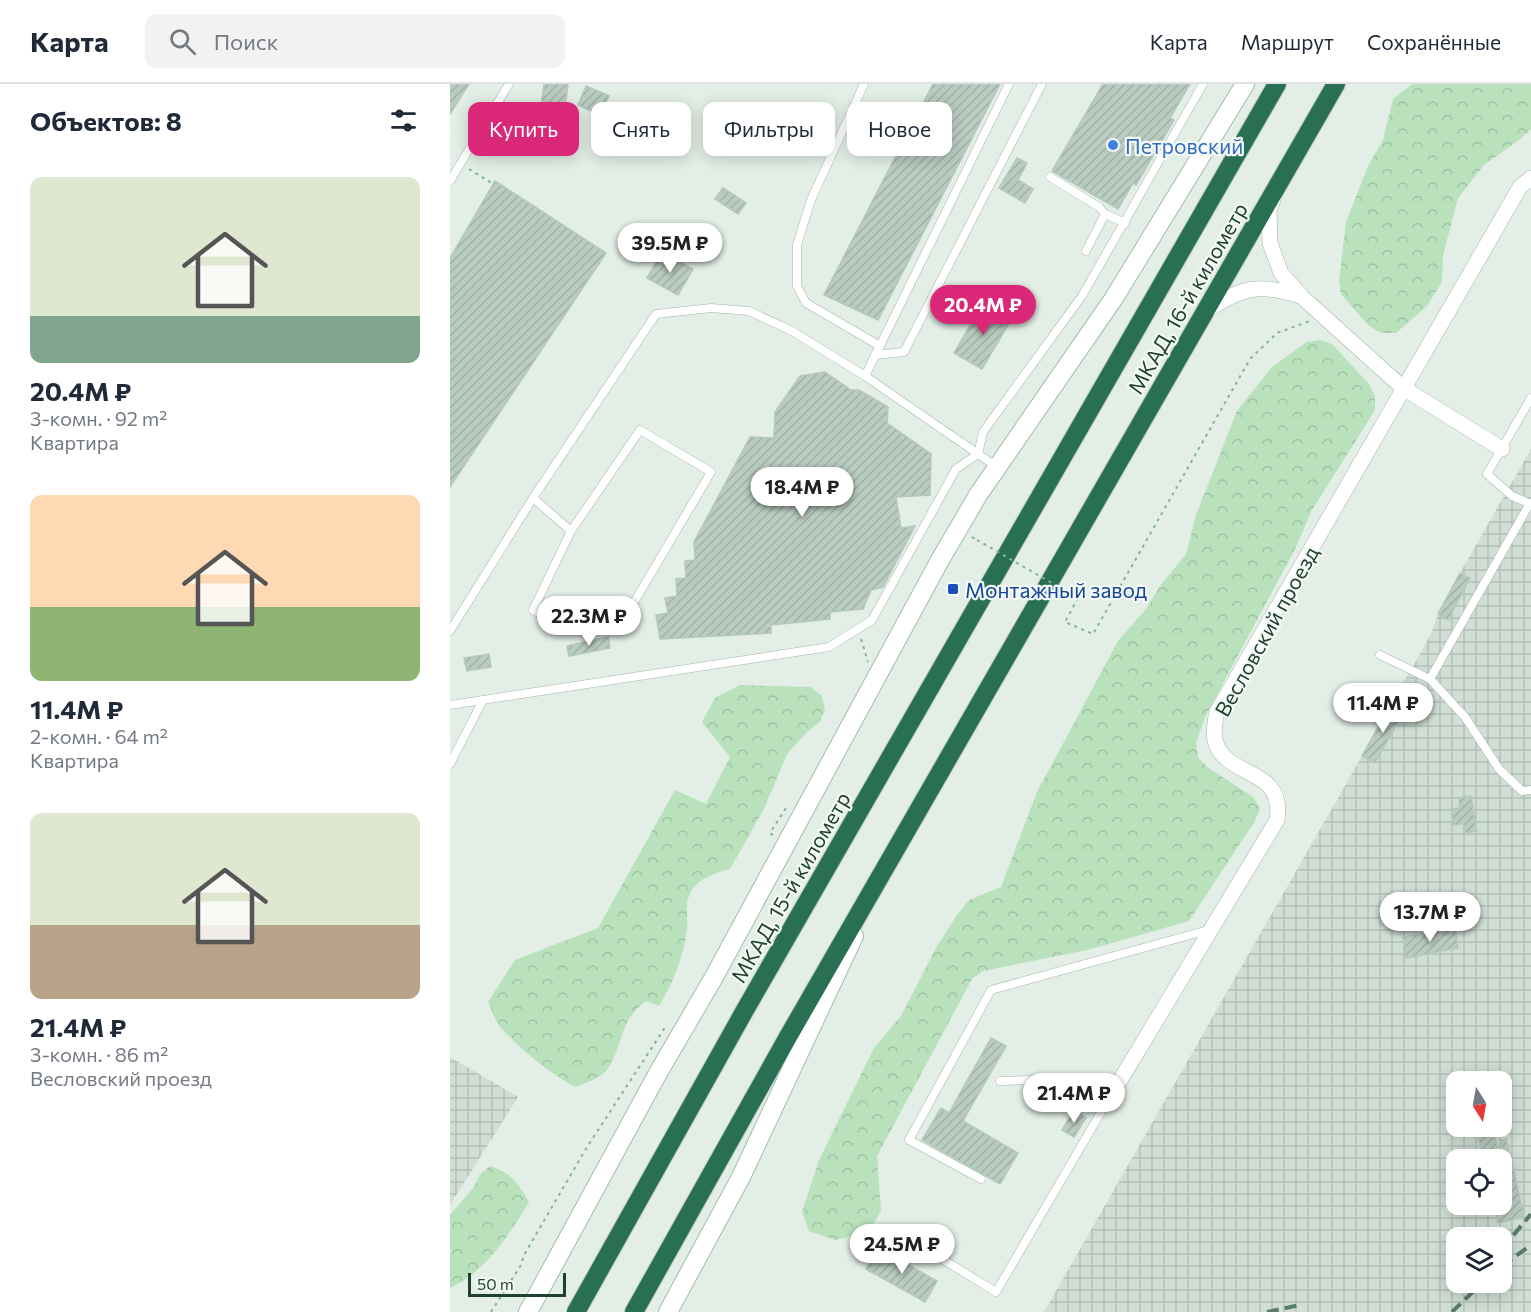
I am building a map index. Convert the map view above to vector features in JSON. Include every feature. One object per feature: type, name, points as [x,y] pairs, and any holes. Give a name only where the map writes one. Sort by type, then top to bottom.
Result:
[{"type":"highway","name":"МКАД, 16-й километр","points":[[1046,486],[1277,84]]},
{"type":"highway","name":"МКАД, 16-й километр","points":[[888,863],[1336,84]]},
{"type":"highway","name":"МКАД, 15-й километр","points":[[576,1312],[751,1000],[1046,486]]},
{"type":"highway","points":[[634,1312],[888,863]]},
{"type":"main road","points":[[528,1312],[658,1073],[720,968],[940,560],[978,495],[1114,298],[1245,84]]},
{"type":"main road","points":[[668,1312],[741,1177],[888,863]]},
{"type":"street","name":"Весловский проезд","points":[[1107,1102],[1277,820],[1276,796],[1270,786],[1225,758],[1215,742],[1214,726],[1217,712],[1520,187],[1531,178]]},
{"type":"street","points":[[1280,181],[1269,211],[1270,243],[1281,273],[1302,297],[1403,388],[1502,449]]},
{"type":"street","points":[[1205,312],[1226,297],[1251,289],[1277,289],[1302,297]]},
{"type":"lane","points":[[450,181],[509,84]]},
{"type":"lane","points":[[864,84],[812,200],[797,245],[797,285],[806,303],[880,346]]},
{"type":"lane","points":[[865,376],[1009,84]]},
{"type":"lane","points":[[875,355],[904,352],[1042,84]]},
{"type":"lane","points":[[450,705],[829,647],[873,620],[956,469],[978,454],[983,432],[1082,296],[1203,84]]},
{"type":"lane","points":[[1050,177],[1099,207],[1105,214],[1125,223]]},
{"type":"lane","points":[[1086,251],[1105,214]]},
{"type":"lane","points":[[450,631],[533,498],[656,314],[711,308],[749,311],[792,331],[865,376],[998,467]]},
{"type":"lane","points":[[1431,679],[1530,504],[1512,496],[1486,474],[1531,398]]},
{"type":"lane","points":[[564,626],[533,610],[571,531],[640,430],[711,472],[633,604]]},
{"type":"lane","points":[[533,498],[571,531]]},
{"type":"lane","points":[[1380,655],[1431,679],[1465,717],[1499,769],[1522,791],[1531,790]]},
{"type":"lane","points":[[450,764],[483,700]]},
{"type":"lane","points":[[981,1179],[909,1140],[991,990],[1211,930]]},
{"type":"lane","points":[[900,1233],[996,1293],[1107,1102],[1067,1079],[1000,1081]]},
{"type":"path","points":[[472,171],[493,184]]},
{"type":"path","points":[[977,540],[1078,598],[1065,622],[1093,634],[1250,359],[1278,333],[1324,316]]},
{"type":"path","points":[[857,630],[866,652],[868,665]]},
{"type":"path","points":[[778,838],[771,833],[789,804]]},
{"type":"path","points":[[491,1312],[521,1265],[524,1255],[587,1147],[670,1019]]},
{"type":"shaded area","points":[[1531,449],[1531,1312],[1044,1312],[1431,634],[1438,614]]},
{"type":"shaded area","points":[[450,1057],[518,1097],[450,1205]]},
{"type":"green space","points":[[1412,84],[1531,84],[1531,129],[1484,165],[1458,198],[1443,255],[1442,282],[1427,306],[1396,333],[1381,333],[1369,326],[1341,294],[1339,281],[1346,222],[1368,166],[1383,140],[1393,99]]},
{"type":"green space","points":[[1320,340],[1332,344],[1369,384],[1375,396],[1375,410],[1312,510],[1295,549],[1205,717],[1196,743],[1198,757],[1207,767],[1253,797],[1260,808],[1255,821],[1189,921],[1087,950],[983,971],[972,979],[877,1156],[881,1210],[874,1223],[848,1237],[835,1240],[809,1231],[802,1212],[819,1160],[874,1048],[901,1016],[937,946],[969,900],[1001,887],[1037,792],[1118,641],[1146,609],[1160,586],[1186,554],[1196,515],[1237,411],[1272,367],[1307,342]]},
{"type":"green space","points":[[740,685],[810,687],[822,696],[825,710],[820,722],[808,731],[787,754],[764,809],[730,869],[706,878],[692,890],[687,903],[686,938],[681,959],[659,1006],[646,1001],[637,1009],[630,1017],[612,1062],[606,1071],[576,1087],[546,1068],[508,1036],[497,1022],[488,1002],[515,960],[598,928],[675,790],[706,804],[730,757],[702,722],[715,698]]},
{"type":"green space","points":[[490,1166],[504,1172],[514,1180],[529,1202],[505,1239],[486,1262],[463,1281],[450,1288],[450,1215],[473,1188],[480,1175]]},
{"type":"building","points":[[450,84],[469,84],[450,114]]},
{"type":"building","points":[[544,84],[568,84],[566,102],[542,102]]},
{"type":"building","points":[[933,84],[1000,84],[878,320],[824,295],[896,156],[952,156],[952,102],[924,102]]},
{"type":"building","name":"Петровский","points":[[1103,84],[1190,84],[1170,118],[1174,120],[1136,185],[1133,183],[1118,209],[1052,171]]},
{"type":"building","points":[[586,86],[609,96],[606,102],[591,102],[591,111],[579,105]]},
{"type":"building","points":[[1017,158],[1027,163],[1018,180],[1033,189],[1025,203],[999,188]]},
{"type":"building","points":[[495,181],[606,253],[450,487],[450,258]]},
{"type":"building","points":[[723,188],[746,203],[738,214],[715,199]]},
{"type":"building","points":[[662,252],[693,269],[678,295],[647,278]]},
{"type":"building","points":[[983,303],[1011,320],[982,369],[954,353]]},
{"type":"building","points":[[825,372],[851,390],[859,390],[888,407],[887,423],[931,454],[930,495],[896,497],[901,528],[915,526],[883,587],[871,590],[863,609],[830,612],[830,619],[771,625],[771,633],[660,639],[656,615],[668,613],[665,598],[677,596],[676,579],[686,578],[685,561],[695,560],[694,542],[750,437],[774,438],[775,412],[800,376]]},
{"type":"building","points":[[1460,573],[1470,578],[1448,620],[1438,614]]},
{"type":"building","points":[[608,637],[610,648],[569,656],[567,646]]},
{"type":"building","points":[[489,654],[491,667],[467,671],[464,658]]},
{"type":"building","points":[[1391,704],[1404,711],[1375,763],[1362,756]]},
{"type":"building","points":[[1471,796],[1477,831],[1464,833],[1463,823],[1454,825],[1451,809],[1460,808],[1459,798]]},
{"type":"building","points":[[1455,928],[1458,948],[1406,958],[1403,937]]},
{"type":"building","points":[[991,1038],[1006,1046],[963,1121],[1018,1153],[1000,1184],[922,1140],[941,1108],[949,1113]]},
{"type":"building","points":[[1074,1110],[1086,1118],[1074,1137],[1062,1130]]},
{"type":"building","points":[[1478,1137],[1495,1137],[1498,1149],[1481,1149]]},
{"type":"building","points":[[1506,1139],[1508,1149],[1502,1149],[1502,1140]]},
{"type":"building","points":[[1512,1165],[1524,1217],[1498,1223],[1496,1215],[1512,1215]]},
{"type":"building","points":[[878,1248],[937,1281],[925,1302],[866,1269]]},
{"type":"railway","points":[[1512,1237],[1531,1214]]},
{"type":"railway","points":[[1512,1259],[1531,1245]]},
{"type":"railway","points":[[1452,1312],[1472,1293]]},
{"type":"railway","points":[[1267,1312],[1300,1305]]},
{"type":"place","name":"Петровский","points":[[1113,145]]},
{"type":"place","name":"Монтажный завод","points":[[953,589]]}]
